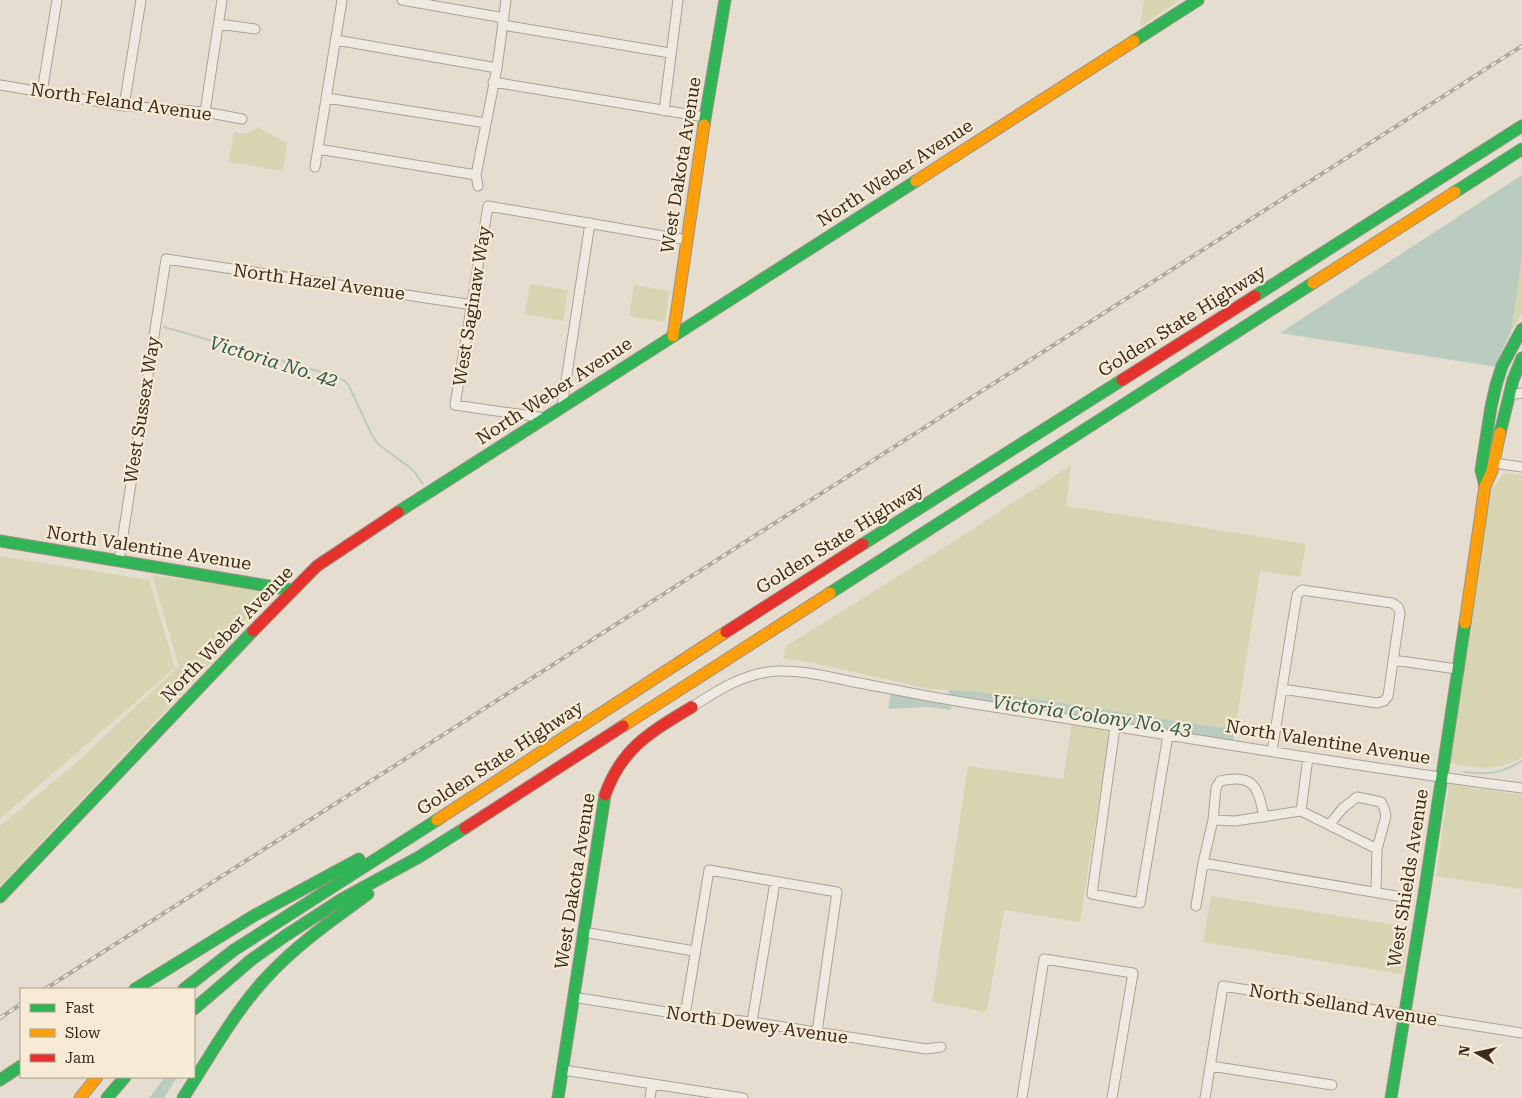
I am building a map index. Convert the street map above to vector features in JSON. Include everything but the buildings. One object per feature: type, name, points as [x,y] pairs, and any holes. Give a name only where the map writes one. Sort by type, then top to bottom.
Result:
[{"type":"main road","name":"West Dakota Avenue","points":[[673,336],[705,117],[725,0]]},
{"type":"main road","name":"North Weber Avenue","points":[[0,897],[317,566],[344,546],[1198,0]]},
{"type":"main road","name":"Golden State Highway","points":[[185,988],[241,945],[422,830],[575,729],[1522,126]]},
{"type":"main road","points":[[183,1098],[215,1046],[254,992],[272,972],[292,952],[318,931],[419,857],[1522,149]]},
{"type":"main road","name":"West Shields Avenue","points":[[1485,486],[1481,470],[1496,385],[1502,366],[1522,329]]},
{"type":"main road","name":"West Shields Avenue","points":[[1391,1098],[1424,895],[1485,486],[1492,471],[1509,393],[1518,378],[1522,358]]},
{"type":"main road","name":"North Valentine Avenue","points":[[0,541],[292,590]]},
{"type":"main road","name":"West Dakota Avenue","points":[[558,1098],[603,799],[620,762],[632,749],[648,735],[692,707]]},
{"type":"main road","points":[[137,988],[255,914],[379,849],[422,830]]},
{"type":"main road","points":[[195,1008],[251,960],[285,936],[342,899],[419,857]]},
{"type":"main road","points":[[0,1080],[20,1067]]},
{"type":"main road","points":[[80,1098],[96,1078]]},
{"type":"main road","points":[[107,1098],[124,1078]]},
{"type":"street","points":[[42,92],[56,0]]},
{"type":"street","points":[[124,106],[141,0]]},
{"type":"street","points":[[205,112],[222,0]]},
{"type":"street","points":[[315,167],[342,0]]},
{"type":"street","points":[[402,0],[670,54]]},
{"type":"street","points":[[478,186],[476,175],[497,68],[506,0]]},
{"type":"street","points":[[664,111],[677,0]]},
{"type":"street","points":[[219,24],[255,30]]},
{"type":"street","points":[[336,40],[497,68]]},
{"type":"street","points":[[493,82],[705,117]]},
{"type":"street","name":"North Feland Avenue","points":[[0,85],[124,106],[205,112],[242,119]]},
{"type":"street","points":[[327,98],[486,123]]},
{"type":"street","points":[[318,149],[476,175]]},
{"type":"street","name":"West Saginaw Way","points":[[545,418],[455,405],[488,206],[590,223]]},
{"type":"street","points":[[562,407],[590,223],[687,240]]},
{"type":"street","name":"North Hazel Avenue","points":[[166,259],[473,305]]},
{"type":"street","name":"West Sussex Way","points":[[118,561],[166,259]]},
{"type":"street","points":[[1509,393],[1522,393]]},
{"type":"street","points":[[1494,463],[1522,467]]},
{"type":"street","points":[[1272,751],[1297,595],[1302,590],[1392,603],[1398,607],[1400,613],[1388,696],[1384,701],[1377,703],[1282,689]]},
{"type":"street","points":[[1393,660],[1457,669]]},
{"type":"street","name":"North Valentine Avenue","points":[[692,707],[721,688],[754,675],[774,671],[807,672],[960,702],[1441,778],[1522,788]]},
{"type":"street","points":[[1115,727],[1092,894],[1140,903],[1168,735]]},
{"type":"street","points":[[1301,811],[1308,757]]},
{"type":"street","points":[[1196,906],[1216,788],[1220,781],[1232,778],[1244,779],[1254,785],[1260,794],[1264,817]]},
{"type":"street","points":[[1329,825],[1343,808],[1358,797],[1380,802],[1386,816],[1377,849],[1376,891]]},
{"type":"street","points":[[1212,820],[1235,821],[1301,811],[1377,849]]},
{"type":"street","points":[[1203,863],[1376,891],[1402,897]]},
{"type":"street","points":[[685,1015],[694,951],[709,870],[838,892],[817,1032]]},
{"type":"street","points":[[752,1022],[775,882]]},
{"type":"street","points":[[583,932],[694,951]]},
{"type":"street","points":[[1022,1098],[1044,959],[1133,974],[1112,1098]]},
{"type":"street","name":"North Selland Avenue","points":[[1211,1066],[1223,986],[1522,1034]]},
{"type":"street","name":"North Dewey Avenue","points":[[573,997],[926,1049],[941,1047]]},
{"type":"street","points":[[1205,1098],[1211,1066],[1332,1085]]},
{"type":"street","points":[[563,1070],[743,1098]]},
{"type":"street","points":[[650,1098],[652,1085]]},
{"type":"shaded area","points":[[1144,0],[1180,0],[1140,27]]},
{"type":"shaded area","points":[[257,127],[287,143],[283,171],[229,162],[234,131],[247,134]]},
{"type":"shaded area","points":[[1522,256],[1522,313],[1511,332]]},
{"type":"shaded area","points":[[530,284],[568,290],[563,321],[525,314]]},
{"type":"shaded area","points":[[634,285],[669,291],[665,322],[629,316]]},
{"type":"shaded area","points":[[1071,465],[1066,506],[1306,544],[1300,577],[1260,571],[1235,730],[1036,699],[970,691],[929,689],[783,658],[786,646],[953,542]]},
{"type":"shaded area","points":[[1504,473],[1522,475],[1522,757],[1503,765],[1485,768],[1446,762],[1476,571],[1492,489]]},
{"type":"shaded area","points":[[0,556],[149,580],[175,668],[0,819]]},
{"type":"shaded area","points":[[152,575],[266,590],[274,596],[0,886],[0,826],[77,762],[179,666]]},
{"type":"shaded area","points":[[1072,723],[1102,728],[1109,734],[1080,922],[1004,910],[987,1012],[932,1002],[968,766],[1063,779]]},
{"type":"shaded area","points":[[1449,784],[1522,795],[1522,889],[1436,876]]},
{"type":"shaded area","points":[[1211,896],[1409,927],[1402,974],[1203,942]]},
{"type":"water","points":[[1522,175],[1522,257],[1511,332],[1497,367],[1280,333]]},
{"type":"water","points":[[949,690],[1036,699],[1235,730],[1233,742],[948,697]]},
{"type":"water","points":[[891,694],[952,704],[951,710],[930,707],[888,709]]},
{"type":"water","points":[[164,1078],[176,1078],[164,1098],[149,1098]]},
{"type":"waterway","name":"Victoria No. 42","points":[[164,327],[328,374],[345,381],[378,444],[413,470],[423,484]]},
{"type":"waterway","name":"Victoria Colony No. 43","points":[[1464,772],[1494,772],[1507,769],[1522,761]]},
{"type":"railway","points":[[47,988],[1522,46]]},
{"type":"railway","points":[[0,1018],[20,1005]]},
{"type":"traffic: fast","points":[[704,125],[725,0]]},
{"type":"traffic: fast","points":[[1134,41],[1198,0]]},
{"type":"traffic: fast","points":[[1255,296],[1522,126]]},
{"type":"traffic: fast","points":[[1455,192],[1522,149]]},
{"type":"traffic: fast","points":[[398,512],[916,181]]},
{"type":"traffic: fast","points":[[830,593],[1313,283]]},
{"type":"traffic: fast","points":[[1485,486],[1481,470],[1496,385],[1502,366],[1522,329]]},
{"type":"traffic: fast","points":[[1500,433],[1513,380],[1522,358]]},
{"type":"traffic: fast","points":[[863,544],[1122,380]]},
{"type":"traffic: fast","points":[[0,541],[292,590]]},
{"type":"traffic: fast","points":[[1391,1098],[1465,623]]},
{"type":"traffic: fast","points":[[0,897],[253,631]]},
{"type":"traffic: fast","points":[[558,1098],[605,795]]},
{"type":"traffic: fast","points":[[185,988],[234,950],[437,820]]},
{"type":"traffic: fast","points":[[195,1008],[251,960],[285,936],[342,899],[419,857],[465,828]]},
{"type":"traffic: fast","points":[[137,988],[255,915],[359,859]]},
{"type":"traffic: fast","points":[[183,1098],[232,1021],[265,979],[301,944],[368,894]]},
{"type":"traffic: fast","points":[[0,1080],[20,1067]]},
{"type":"traffic: fast","points":[[107,1098],[124,1078]]},
{"type":"traffic: slow","points":[[916,181],[1134,41]]},
{"type":"traffic: slow","points":[[673,336],[704,125]]},
{"type":"traffic: slow","points":[[1313,283],[1455,192]]},
{"type":"traffic: slow","points":[[1465,623],[1485,486],[1492,471],[1500,433]]},
{"type":"traffic: slow","points":[[623,726],[830,593]]},
{"type":"traffic: slow","points":[[437,820],[726,632]]},
{"type":"traffic: slow","points":[[80,1098],[96,1078]]},
{"type":"traffic: jam","points":[[1122,380],[1255,296]]},
{"type":"traffic: jam","points":[[253,631],[317,566],[398,512]]},
{"type":"traffic: jam","points":[[726,632],[863,544]]},
{"type":"traffic: jam","points":[[605,795],[612,778],[629,753],[651,733],[692,707]]},
{"type":"traffic: jam","points":[[465,828],[623,726]]}]
